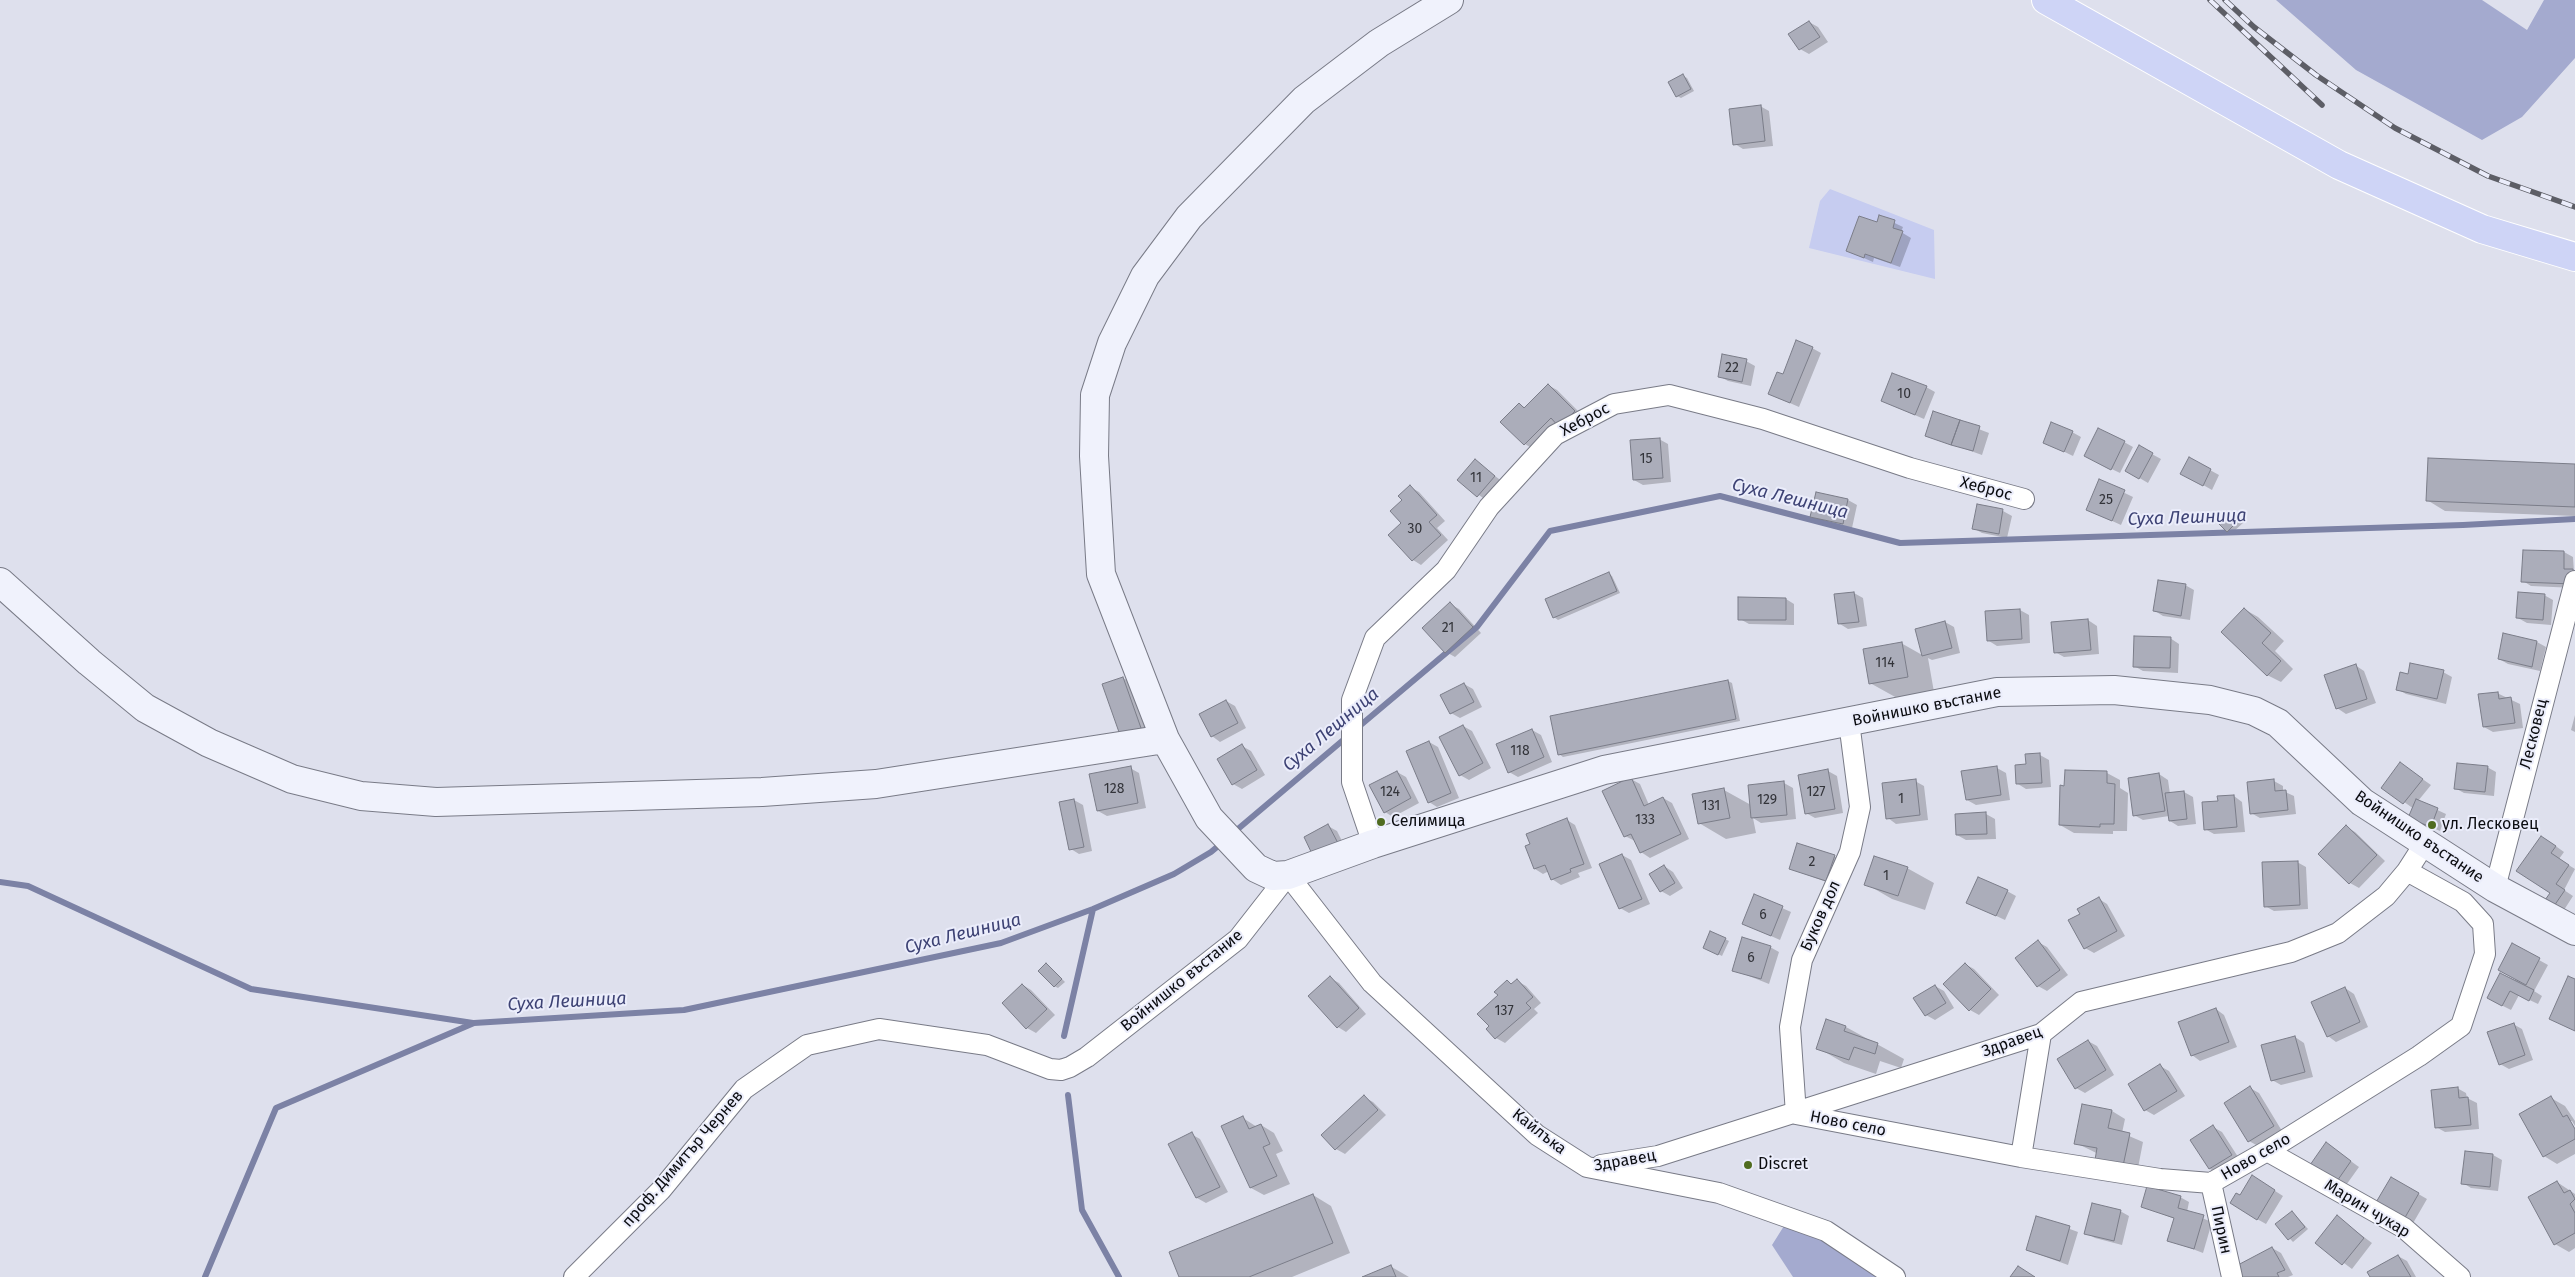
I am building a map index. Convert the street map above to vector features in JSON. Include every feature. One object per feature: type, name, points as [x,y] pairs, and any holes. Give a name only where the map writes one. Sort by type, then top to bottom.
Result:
[{"type":"highway","points":[[2046,0],[2339,165],[2482,229],[2575,257]]},
{"type":"street","points":[[1288,876],[1273,876],[1256,868],[1218,830],[1164,739],[1101,574],[1094,456],[1095,395],[1112,343],[1145,276],[1189,217],[1304,100],[1379,43],[1449,0]]},
{"type":"street","name":"Хеброс","points":[[1374,844],[1352,782],[1352,700],[1375,638],[1446,570],[1489,507],[1555,435],[1614,404],[1668,395],[1763,418],[1910,468],[2024,499]]},
{"type":"street","name":"Лесковец","points":[[2495,888],[2575,581]]},
{"type":"street","points":[[0,582],[89,662],[145,708],[209,743],[292,779],[361,796],[436,802],[762,792],[876,784],[1164,739]]},
{"type":"street","points":[[2554,660],[2575,643]]},
{"type":"street","name":"Войнишко въстание","points":[[1087,1057],[1238,939],[1288,876],[1374,844],[1604,770],[1997,692],[2114,690],[2231,704],[2254,711],[2278,723],[2362,802],[2495,888],[2575,931]]},
{"type":"street","name":"Буков дол","points":[[1796,1114],[1790,1027],[1802,960],[1850,852],[1860,807],[1849,722]]},
{"type":"street","name":"Здравец","points":[[1587,1168],[1658,1156],[1796,1114],[2041,1034],[2081,1002],[2291,952],[2338,934],[2386,896],[2407,871],[2424,843]]},
{"type":"street","name":"Ново село","points":[[1796,1114],[2021,1157],[2160,1179],[2211,1183],[2267,1151],[2419,1056],[2461,1026],[2485,954],[2483,924],[2463,902],[2407,871]]},
{"type":"street","name":"Кайлъка","points":[[1288,876],[1372,982],[1537,1135],[1587,1168],[1728,1196],[1826,1231],[1895,1277]]},
{"type":"street","name":"проф. Димитър Чернев","points":[[574,1277],[661,1190],[744,1089],[807,1044],[879,1029],[987,1045],[1050,1069],[1065,1069],[1087,1057]]},
{"type":"street","points":[[2021,1157],[2041,1034]]},
{"type":"street","name":"Марин чукар","points":[[2267,1151],[2404,1228],[2460,1277]]},
{"type":"street","name":"Пирин","points":[[2211,1183],[2232,1277]]},
{"type":"shaded area","points":[[2276,0],[2482,0],[2527,30],[2544,0],[2575,0],[2575,58],[2522,117],[2482,140],[2356,70]]},
{"type":"shaded area","points":[[1830,189],[1934,230],[1935,279],[1809,248],[1820,201]]},
{"type":"shaded area","points":[[1789,1218],[1892,1277],[1793,1277],[1772,1245]]},
{"type":"building","points":[[1809,21],[1820,37],[1799,50],[1788,34]]},
{"type":"building","points":[[1683,74],[1691,89],[1676,97],[1668,82]]},
{"type":"building","points":[[1761,105],[1765,141],[1733,145],[1729,109]]},
{"type":"building","points":[[1879,215],[1895,220],[1893,228],[1903,231],[1891,263],[1865,254],[1864,258],[1846,251],[1859,216],[1877,222]]},
{"type":"building","points":[[1796,340],[1813,347],[1790,403],[1768,394],[1777,372],[1783,374]]},
{"type":"building","points":[[1722,354],[1747,359],[1742,382],[1718,377]]},
{"type":"building","points":[[1892,373],[1927,386],[1915,415],[1881,401]]},
{"type":"building","points":[[1548,384],[1575,411],[1559,427],[1551,418],[1524,445],[1500,422],[1519,403],[1524,408]]},
{"type":"building","points":[[1933,411],[1960,420],[1951,445],[1925,436]]},
{"type":"building","points":[[1960,420],[1980,426],[1973,451],[1951,445]]},
{"type":"building","points":[[2051,422],[2073,431],[2064,452],[2043,443]]},
{"type":"building","points":[[2098,428],[2125,441],[2111,470],[2084,456]]},
{"type":"building","points":[[1660,438],[1663,478],[1633,480],[1630,440]]},
{"type":"building","points":[[2139,445],[2153,453],[2139,479],[2125,471]]},
{"type":"building","points":[[2189,457],[2211,469],[2203,486],[2180,474]]},
{"type":"building","points":[[2428,458],[2575,464],[2575,507],[2426,501]]},
{"type":"building","points":[[1475,459],[1495,476],[1477,497],[1457,480]]},
{"type":"building","points":[[2099,479],[2125,490],[2112,521],[2086,510]]},
{"type":"building","points":[[1410,485],[1437,515],[1429,522],[1441,535],[1412,561],[1388,535],[1401,523],[1390,511],[1402,500],[1398,496]]},
{"type":"building","points":[[1816,492],[1848,499],[1843,524],[1810,517]]},
{"type":"building","points":[[1977,504],[2003,509],[1999,534],[1972,529]]},
{"type":"building","points":[[2233,511],[2240,519],[2227,532],[2219,524]]},
{"type":"building","points":[[2523,550],[2564,551],[2564,569],[2573,569],[2573,584],[2521,582]]},
{"type":"building","points":[[1609,572],[1617,591],[1553,618],[1545,599]]},
{"type":"building","points":[[2158,580],[2186,584],[2181,616],[2153,611]]},
{"type":"building","points":[[1854,592],[1859,622],[1838,624],[1834,594]]},
{"type":"building","points":[[2518,592],[2545,594],[2543,620],[2516,618]]},
{"type":"building","points":[[1738,597],[1786,598],[1786,620],[1738,620]]},
{"type":"building","points":[[1450,602],[1473,627],[1445,653],[1422,628]]},
{"type":"building","points":[[2244,608],[2271,633],[2262,643],[2281,661],[2267,676],[2221,632]]},
{"type":"building","points":[[2020,609],[2022,639],[1987,641],[1985,611]]},
{"type":"building","points":[[2088,619],[2091,650],[2054,653],[2051,622]]},
{"type":"building","points":[[1945,621],[1952,648],[1922,656],[1915,629]]},
{"type":"building","points":[[2503,633],[2537,641],[2532,667],[2498,659]]},
{"type":"building","points":[[2134,636],[2171,637],[2170,668],[2133,667]]},
{"type":"building","points":[[1902,642],[1908,677],[1869,684],[1863,649]]},
{"type":"building","points":[[2410,663],[2444,670],[2437,699],[2396,690],[2400,672],[2408,674]]},
{"type":"building","points":[[2356,664],[2367,699],[2336,709],[2324,675]]},
{"type":"building","points":[[1123,677],[1141,728],[1120,735],[1102,684]]},
{"type":"building","points":[[1728,680],[1736,719],[1558,755],[1550,716]]},
{"type":"building","points":[[1464,683],[1474,702],[1450,714],[1440,695]]},
{"type":"building","points":[[2498,692],[2499,699],[2511,697],[2515,723],[2483,727],[2478,694]]},
{"type":"building","points":[[1226,700],[1238,723],[1211,737],[1199,714]]},
{"type":"building","points":[[1463,725],[1483,763],[1459,776],[1439,737]]},
{"type":"building","points":[[1532,729],[1544,757],[1508,773],[1496,744]]},
{"type":"building","points":[[1429,741],[1451,793],[1428,803],[1406,751]]},
{"type":"building","points":[[1242,744],[1257,770],[1232,785],[1217,759]]},
{"type":"building","points":[[2040,753],[2042,783],[2016,784],[2015,765],[2026,764],[2025,754]]},
{"type":"building","points":[[2400,762],[2423,779],[2403,804],[2381,788]]},
{"type":"building","points":[[2457,763],[2488,766],[2485,792],[2454,789]]},
{"type":"building","points":[[1131,766],[1138,803],[1097,811],[1089,774]]},
{"type":"building","points":[[1997,766],[2001,795],[1966,800],[1961,771]]},
{"type":"building","points":[[1828,769],[1835,809],[1805,814],[1798,775]]},
{"type":"building","points":[[2065,770],[2107,771],[2107,783],[2115,784],[2114,824],[2100,824],[2100,827],[2059,825],[2060,785],[2064,786]]},
{"type":"building","points":[[1397,771],[1411,798],[1384,813],[1369,785]]},
{"type":"building","points":[[2159,773],[2165,811],[2133,816],[2128,778]]},
{"type":"building","points":[[1631,777],[1644,806],[1663,797],[1681,834],[1640,853],[1631,834],[1624,837],[1602,791]]},
{"type":"building","points":[[1916,779],[1920,815],[1886,819],[1882,783]]},
{"type":"building","points":[[2274,779],[2275,791],[2286,790],[2288,810],[2250,814],[2247,782]]},
{"type":"building","points":[[1784,781],[1787,815],[1751,818],[1748,785]]},
{"type":"building","points":[[1724,788],[1730,818],[1698,824],[1692,794]]},
{"type":"building","points":[[2184,791],[2187,819],[2169,821],[2165,793]]},
{"type":"building","points":[[2234,795],[2237,827],[2204,830],[2202,802],[2218,801],[2217,796]]},
{"type":"building","points":[[1074,799],[1084,847],[1069,850],[1059,802]]},
{"type":"building","points":[[2416,799],[2438,808],[2431,827],[2408,818]]},
{"type":"building","points":[[1986,812],[1987,834],[1956,835],[1955,814]]},
{"type":"building","points":[[1567,818],[1584,864],[1570,869],[1571,872],[1551,880],[1545,865],[1534,869],[1525,846],[1530,844],[1526,834]]},
{"type":"building","points":[[1328,824],[1339,845],[1314,858],[1304,837]]},
{"type":"building","points":[[2346,825],[2377,855],[2349,884],[2318,854]]},
{"type":"building","points":[[2541,836],[2556,846],[2551,853],[2569,865],[2556,884],[2565,890],[2554,906],[2545,900],[2550,893],[2516,871]]},
{"type":"building","points":[[1797,843],[1835,855],[1826,881],[1789,869]]},
{"type":"building","points":[[1622,854],[1642,899],[1619,909],[1599,864]]},
{"type":"building","points":[[1874,856],[1908,867],[1898,896],[1864,885]]},
{"type":"building","points":[[2298,861],[2300,905],[2264,907],[2262,862]]},
{"type":"building","points":[[1664,865],[1675,883],[1660,892],[1649,874]]},
{"type":"building","points":[[1978,877],[2008,890],[1996,916],[1966,903]]},
{"type":"building","points":[[1754,894],[1783,906],[1771,936],[1742,924]]},
{"type":"building","points":[[2099,897],[2117,931],[2084,949],[2068,920],[2080,914],[2077,909]]},
{"type":"building","points":[[1710,931],[1726,938],[1718,955],[1703,948]]},
{"type":"building","points":[[1742,937],[1771,946],[1761,979],[1732,971]]},
{"type":"building","points":[[2038,940],[2060,970],[2037,987],[2015,958]]},
{"type":"building","points":[[2512,943],[2540,958],[2526,985],[2498,970]]},
{"type":"building","points":[[1046,963],[1062,979],[1054,987],[1038,971]]},
{"type":"building","points":[[1965,963],[1991,989],[1969,1011],[1943,984]]},
{"type":"building","points":[[2500,973],[2534,990],[2529,1001],[2510,991],[2502,1006],[2487,998]]},
{"type":"building","points":[[1330,976],[1359,1008],[1337,1028],[1308,996]]},
{"type":"building","points":[[2568,976],[2575,979],[2575,1031],[2549,1019]]},
{"type":"building","points":[[1517,979],[1533,997],[1526,1003],[1531,1008],[1495,1039],[1486,1029],[1489,1026],[1477,1014],[1498,995],[1494,992],[1507,980],[1511,984]]},
{"type":"building","points":[[1022,984],[1047,1009],[1026,1029],[1002,1003]]},
{"type":"building","points":[[1935,985],[1946,1003],[1925,1016],[1913,998]]},
{"type":"building","points":[[2345,987],[2360,1022],[2327,1037],[2311,1002]]},
{"type":"building","points":[[2216,1008],[2229,1042],[2191,1056],[2178,1022]]},
{"type":"building","points":[[1826,1019],[1846,1026],[1844,1031],[1878,1043],[1875,1054],[1854,1047],[1849,1060],[1816,1049]]},
{"type":"building","points":[[2514,1023],[2525,1055],[2499,1065],[2487,1032]]},
{"type":"building","points":[[2295,1036],[2305,1072],[2271,1081],[2261,1045]]},
{"type":"building","points":[[2088,1040],[2106,1070],[2075,1089],[2057,1059]]},
{"type":"building","points":[[2160,1064],[2177,1091],[2144,1111],[2128,1084]]},
{"type":"building","points":[[2250,1086],[2274,1126],[2248,1142],[2224,1103]]},
{"type":"building","points":[[2458,1087],[2459,1098],[2468,1097],[2471,1125],[2435,1128],[2431,1090]]},
{"type":"building","points":[[1364,1095],[1378,1110],[1335,1150],[1321,1135]]},
{"type":"building","points":[[2551,1096],[2563,1117],[2567,1115],[2575,1129],[2575,1139],[2543,1157],[2519,1114]]},
{"type":"building","points":[[2082,1104],[2112,1110],[2108,1128],[2130,1133],[2123,1166],[2095,1160],[2097,1148],[2074,1144]]},
{"type":"building","points":[[1243,1116],[1249,1129],[1261,1124],[1270,1144],[1263,1147],[1277,1176],[1250,1188],[1221,1126]]},
{"type":"building","points":[[2213,1125],[2232,1155],[2209,1169],[2190,1140]]},
{"type":"building","points":[[1192,1132],[1220,1187],[1196,1198],[1168,1144]]},
{"type":"building","points":[[2326,1142],[2351,1161],[2335,1184],[2310,1165]]},
{"type":"building","points":[[2465,1151],[2493,1154],[2490,1187],[2461,1184]]},
{"type":"building","points":[[2252,1175],[2275,1190],[2257,1220],[2230,1203],[2236,1193],[2240,1195]]},
{"type":"building","points":[[2391,1177],[2419,1193],[2403,1221],[2375,1204]]},
{"type":"building","points":[[2557,1181],[2564,1193],[2570,1190],[2575,1199],[2570,1204],[2575,1213],[2575,1233],[2554,1245],[2528,1197]]},
{"type":"building","points":[[2147,1186],[2181,1196],[2178,1208],[2204,1215],[2194,1249],[2167,1241],[2174,1218],[2141,1207]]},
{"type":"building","points":[[1313,1194],[1333,1243],[1249,1277],[1179,1277],[1169,1252]]},
{"type":"building","points":[[2092,1203],[2121,1210],[2114,1241],[2084,1234]]},
{"type":"building","points":[[2292,1211],[2305,1227],[2288,1240],[2275,1224]]},
{"type":"building","points":[[2337,1215],[2364,1238],[2342,1265],[2315,1243]]},
{"type":"building","points":[[2036,1216],[2070,1226],[2060,1261],[2026,1250]]},
{"type":"building","points":[[2272,1247],[2285,1270],[2277,1273],[2279,1277],[2242,1277],[2236,1266]]},
{"type":"building","points":[[2398,1255],[2411,1277],[2370,1277],[2367,1272]]},
{"type":"building","points":[[1391,1265],[1396,1277],[1362,1277]]},
{"type":"building","points":[[2018,1266],[2035,1277],[2010,1277]]},
{"type":"waterway","name":"Суха Лешница","points":[[1356,729],[1477,627],[1550,531],[1720,496],[1900,543],[2463,525],[2575,519]]},
{"type":"waterway","name":"Суха Лешница","points":[[1232,834],[1348,736]]},
{"type":"waterway","name":"Суха Лешница","points":[[205,1277],[276,1108],[474,1023],[684,1010],[1001,943],[1093,909],[1174,874],[1211,852],[1223,842]]},
{"type":"waterway","points":[[0,882],[28,886],[251,989],[473,1023]]},
{"type":"waterway","points":[[1064,1036],[1093,909]]},
{"type":"waterway","points":[[1068,1095],[1082,1210],[1119,1277]]},
{"type":"railway","points":[[2210,0],[2322,105]]},
{"type":"railway","points":[[2225,0],[2254,27],[2316,75],[2395,128],[2488,176],[2575,207]]},
{"type":"place","name":"Селимица","points":[[1381,822]]},
{"type":"place","name":"ул. Лесковец","points":[[2432,825]]},
{"type":"place","name":"Discret","points":[[1748,1165]]}]
